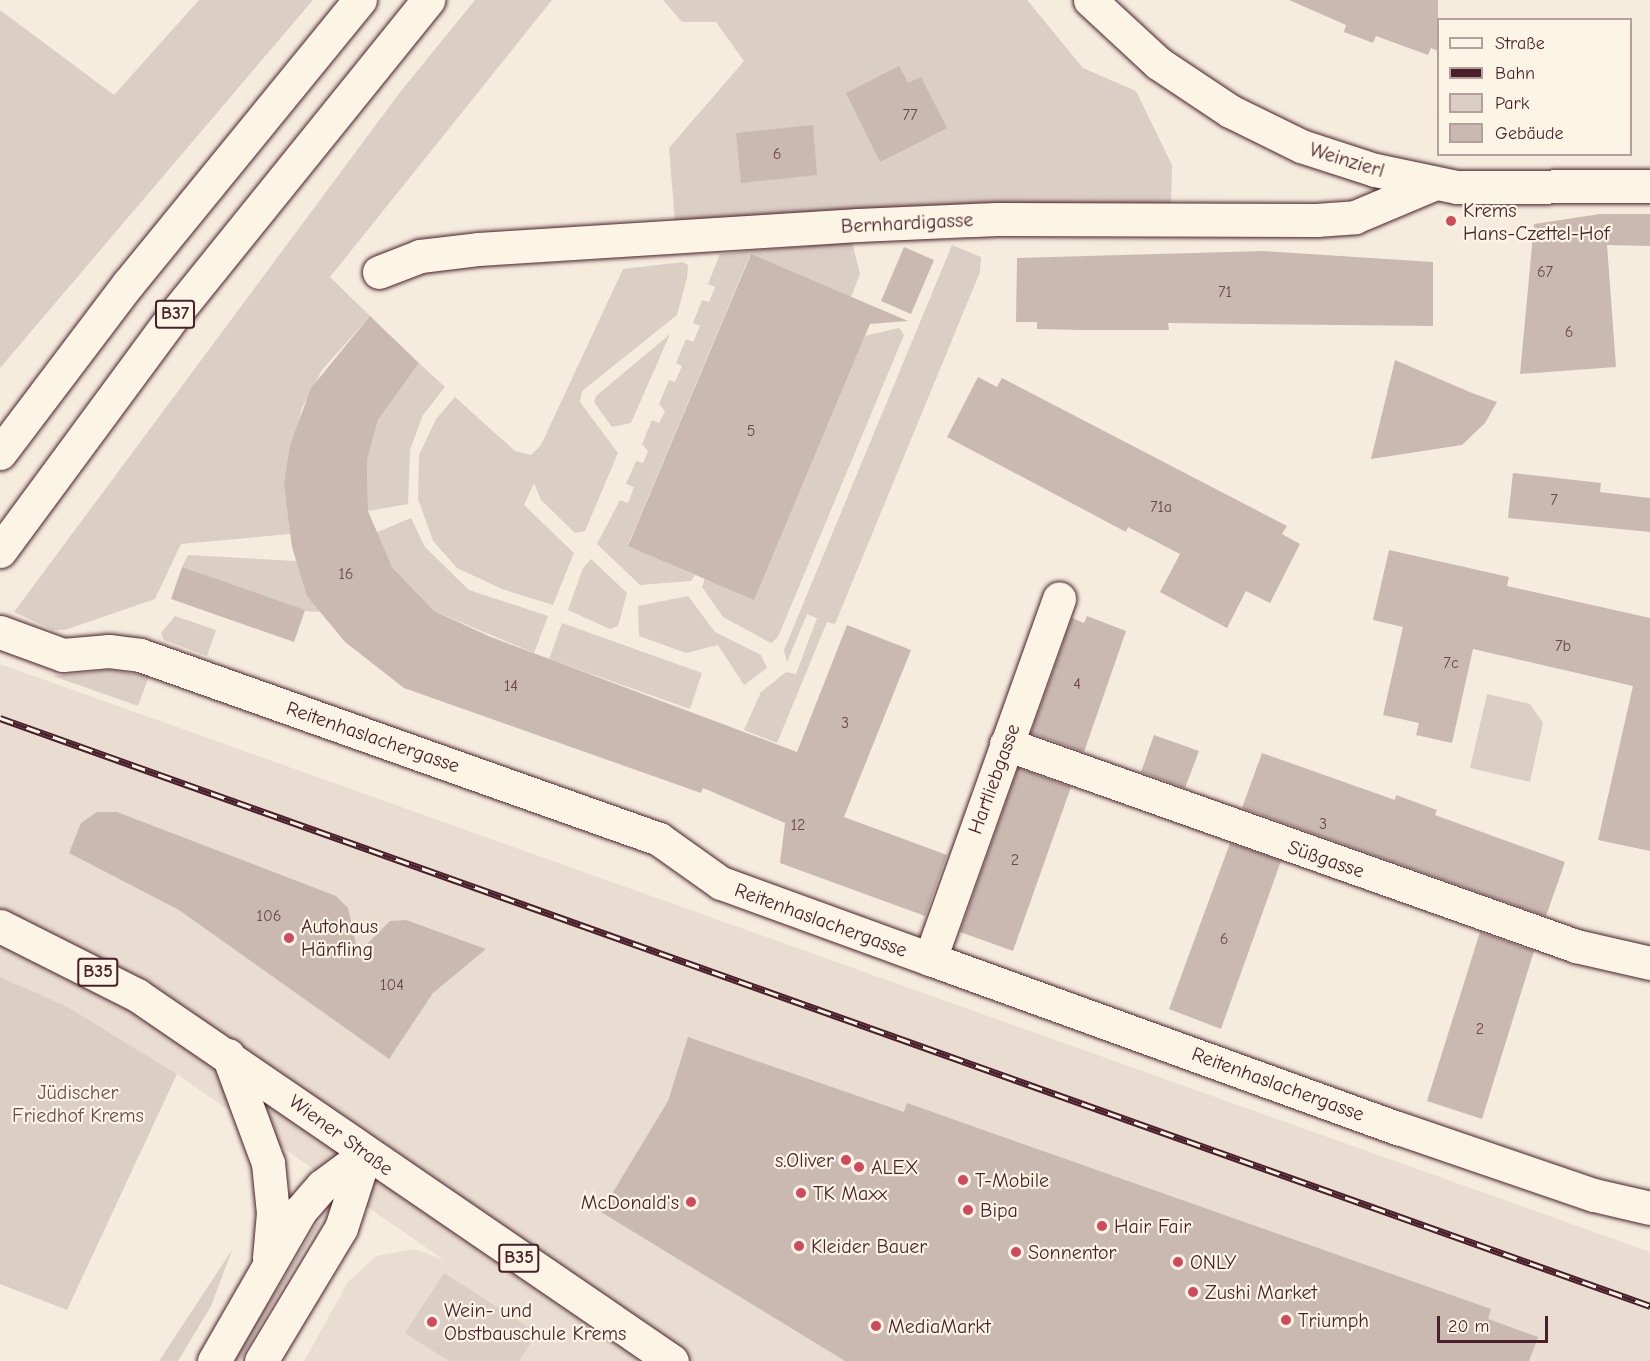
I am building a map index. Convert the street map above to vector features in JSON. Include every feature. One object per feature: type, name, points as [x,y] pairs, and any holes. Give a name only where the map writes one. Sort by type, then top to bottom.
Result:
[{"type":"street","points":[[0,453],[128,284],[360,0]]},
{"type":"street","name":"B37","points":[[0,551],[174,315],[428,0]]},
{"type":"street","name":"Weinzierl","points":[[1090,0],[1158,63],[1230,111],[1301,146],[1433,184],[1485,189],[1650,186]]},
{"type":"street","name":"Bernhardigasse","points":[[379,272],[420,256],[478,249],[858,225],[997,219],[1316,220],[1355,216],[1433,184]]},
{"type":"street","name":"Hartliebgasse","points":[[930,960],[1059,598]]},
{"type":"street","name":"Reitenhaslachergasse","points":[[0,632],[63,655],[109,651],[152,659],[659,839],[720,883],[930,960],[1594,1195],[1650,1208]]},
{"type":"street","name":"Süßgasse","points":[[1006,744],[1576,946],[1650,963]]},
{"type":"street","name":"Wiener Straße","points":[[0,926],[110,979],[228,1055],[365,1154],[672,1361]]},
{"type":"street","points":[[228,1055],[268,1163],[273,1213],[268,1266]]},
{"type":"street","points":[[214,1361],[301,1210],[322,1186],[365,1154]]},
{"type":"street","points":[[261,1361],[342,1228],[365,1154]]},
{"type":"shaded area","points":[[0,664],[1650,1252],[1650,1361],[304,1361],[348,1282],[376,1256],[414,1249],[444,1260],[177,1074],[66,1006],[0,977]]},
{"type":"green space","points":[[199,0],[313,0],[0,368],[0,10],[114,95]]},
{"type":"green space","points":[[475,0],[552,0],[330,277],[370,316],[322,370],[302,408],[284,485],[291,534],[181,544],[155,599],[65,630],[53,630],[14,612],[401,91]]},
{"type":"green space","points":[[663,0],[1027,0],[1083,68],[1136,91],[1172,165],[1171,207],[675,221],[669,148],[744,61],[716,22],[682,22]]},
{"type":"green space","points":[[852,242],[860,274],[851,297],[750,255],[628,545],[695,575],[691,581],[640,585],[597,544],[620,500],[628,503],[634,487],[626,484],[636,461],[643,463],[648,451],[642,444],[652,420],[659,423],[665,411],[659,404],[669,380],[675,382],[682,366],[676,363],[686,339],[693,342],[698,331],[700,326],[693,323],[702,300],[709,302],[715,287],[708,284],[720,254]]},
{"type":"green space","points":[[952,245],[981,257],[980,272],[835,624],[827,622],[777,743],[744,730],[761,692],[786,672],[796,674],[817,618],[807,614],[787,662],[784,650]]},
{"type":"green space","points":[[683,262],[688,265],[687,278],[677,315],[582,391],[580,402],[618,453],[585,531],[575,533],[541,500],[534,483],[524,505],[574,553],[553,605],[502,589],[457,568],[433,541],[418,499],[419,455],[436,419],[455,397],[515,451],[531,455],[541,445],[623,269]]},
{"type":"green space","points":[[899,328],[904,335],[778,637],[771,643],[723,617],[702,587],[705,578],[754,599],[865,336]]},
{"type":"green space","points":[[670,334],[631,423],[612,427],[594,402],[596,396]]},
{"type":"green space","points":[[419,363],[445,387],[423,415],[410,450],[408,504],[368,511],[367,460],[378,420]]},
{"type":"green space","points":[[411,518],[425,547],[469,590],[548,616],[534,653],[434,611],[392,567],[375,533]]},
{"type":"green space","points":[[188,555],[296,561],[320,612],[304,611],[182,567]]},
{"type":"green space","points":[[591,559],[627,593],[618,626],[610,629],[568,610],[583,568]]},
{"type":"green space","points":[[688,596],[715,632],[761,655],[767,668],[744,685],[718,645],[686,653],[639,636],[638,606]]},
{"type":"green space","points":[[175,616],[216,630],[207,656],[164,640],[161,633]]},
{"type":"green space","points":[[562,623],[702,673],[690,709],[549,659]]},
{"type":"green space","points":[[109,670],[149,676],[138,706],[53,676]]},
{"type":"green space","points":[[1487,694],[1530,704],[1543,723],[1530,782],[1470,768]]},
{"type":"green space","name":"Jüdischer Friedhof Krems","points":[[0,977],[66,1006],[177,1074],[67,1310],[0,1284]]},
{"type":"green space","points":[[321,1221],[240,1361],[233,1361],[317,1224]]},
{"type":"green space","points":[[232,1250],[211,1306],[178,1361],[159,1361]]},
{"type":"green space","points":[[444,1273],[537,1333],[519,1361],[449,1361],[405,1333]]},
{"type":"building","points":[[1289,0],[1438,0],[1437,51],[1431,48],[1428,55],[1376,36],[1373,43],[1344,32],[1346,25]]},
{"type":"building","points":[[899,66],[908,83],[921,77],[947,128],[880,162],[846,93]]},
{"type":"building","points":[[813,125],[817,175],[741,183],[736,133]]},
{"type":"building","points":[[1600,214],[1650,214],[1650,246],[1607,245],[1616,367],[1520,374],[1534,224]]},
{"type":"building","points":[[904,247],[934,260],[911,314],[881,301]]},
{"type":"building","points":[[1263,251],[1433,262],[1433,326],[1168,323],[1169,330],[1082,330],[1037,329],[1037,322],[1016,322],[1017,258]]},
{"type":"building","points":[[751,254],[908,321],[870,324],[754,600],[628,546]]},
{"type":"building","points":[[370,316],[419,363],[378,420],[367,460],[368,511],[392,567],[434,611],[491,637],[797,752],[847,625],[911,650],[844,817],[947,855],[925,916],[780,863],[785,823],[703,788],[701,793],[404,688],[345,642],[307,596],[292,547],[284,485],[290,445],[311,388]]},
{"type":"building","points":[[1395,360],[1497,402],[1485,423],[1462,445],[1371,459]]},
{"type":"building","points":[[978,377],[997,387],[1002,378],[1287,526],[1282,534],[1300,544],[1270,603],[1246,591],[1227,628],[1160,592],[1180,554],[1128,527],[1126,532],[947,437]]},
{"type":"building","points":[[1513,473],[1601,483],[1600,492],[1650,498],[1650,532],[1508,518]]},
{"type":"building","points":[[1389,550],[1509,577],[1507,586],[1650,618],[1650,851],[1598,840],[1633,686],[1473,649],[1452,743],[1416,735],[1419,723],[1383,715],[1403,627],[1373,620]]},
{"type":"building","points":[[182,567],[305,610],[294,642],[171,599]]},
{"type":"building","points":[[1087,616],[1126,631],[1084,752],[1031,733],[1072,618],[1084,623]]},
{"type":"building","points":[[1154,735],[1199,751],[1185,788],[1141,772]]},
{"type":"building","points":[[1262,753],[1395,800],[1396,795],[1437,810],[1435,815],[1565,862],[1546,916],[1242,808]]},
{"type":"building","points":[[1018,768],[1071,787],[1013,951],[960,932]]},
{"type":"building","points":[[97,812],[117,812],[336,896],[348,908],[358,953],[390,921],[406,920],[486,949],[433,993],[389,1059],[179,910],[69,853],[81,823]]},
{"type":"building","points":[[1230,843],[1281,861],[1221,1029],[1169,1009]]},
{"type":"building","points":[[1480,932],[1534,951],[1482,1119],[1427,1101]]},
{"type":"building","name":"ALEX","points":[[688,1037],[904,1112],[907,1103],[1491,1309],[1488,1319],[1538,1337],[1529,1361],[845,1361],[601,1212],[668,1101]]},
{"type":"railway","points":[[0,718],[1650,1306]]},
{"type":"place","name":"Krems Hans-Czettel-Hof","points":[[1451,221]]},
{"type":"place","name":"Autohaus Hänfling","points":[[289,938]]},
{"type":"place","name":"s.Oliver","points":[[846,1160]]},
{"type":"place","name":"ALEX","points":[[859,1167]]},
{"type":"place","name":"T-Mobile","points":[[963,1180]]},
{"type":"place","name":"TK Maxx","points":[[801,1193]]},
{"type":"place","name":"McDonald's","points":[[691,1202]]},
{"type":"place","name":"Bipa","points":[[968,1210]]},
{"type":"place","name":"Hair Fair","points":[[1102,1226]]},
{"type":"place","name":"Kleider Bauer","points":[[799,1246]]},
{"type":"place","name":"Sonnentor","points":[[1016,1252]]},
{"type":"place","name":"ONLY","points":[[1178,1262]]},
{"type":"place","name":"Zushi Market","points":[[1193,1292]]},
{"type":"place","name":"Triumph","points":[[1286,1320]]},
{"type":"place","name":"Wein- und Obstbauschule Krems","points":[[432,1322]]},
{"type":"place","name":"MediaMarkt","points":[[876,1326]]}]
